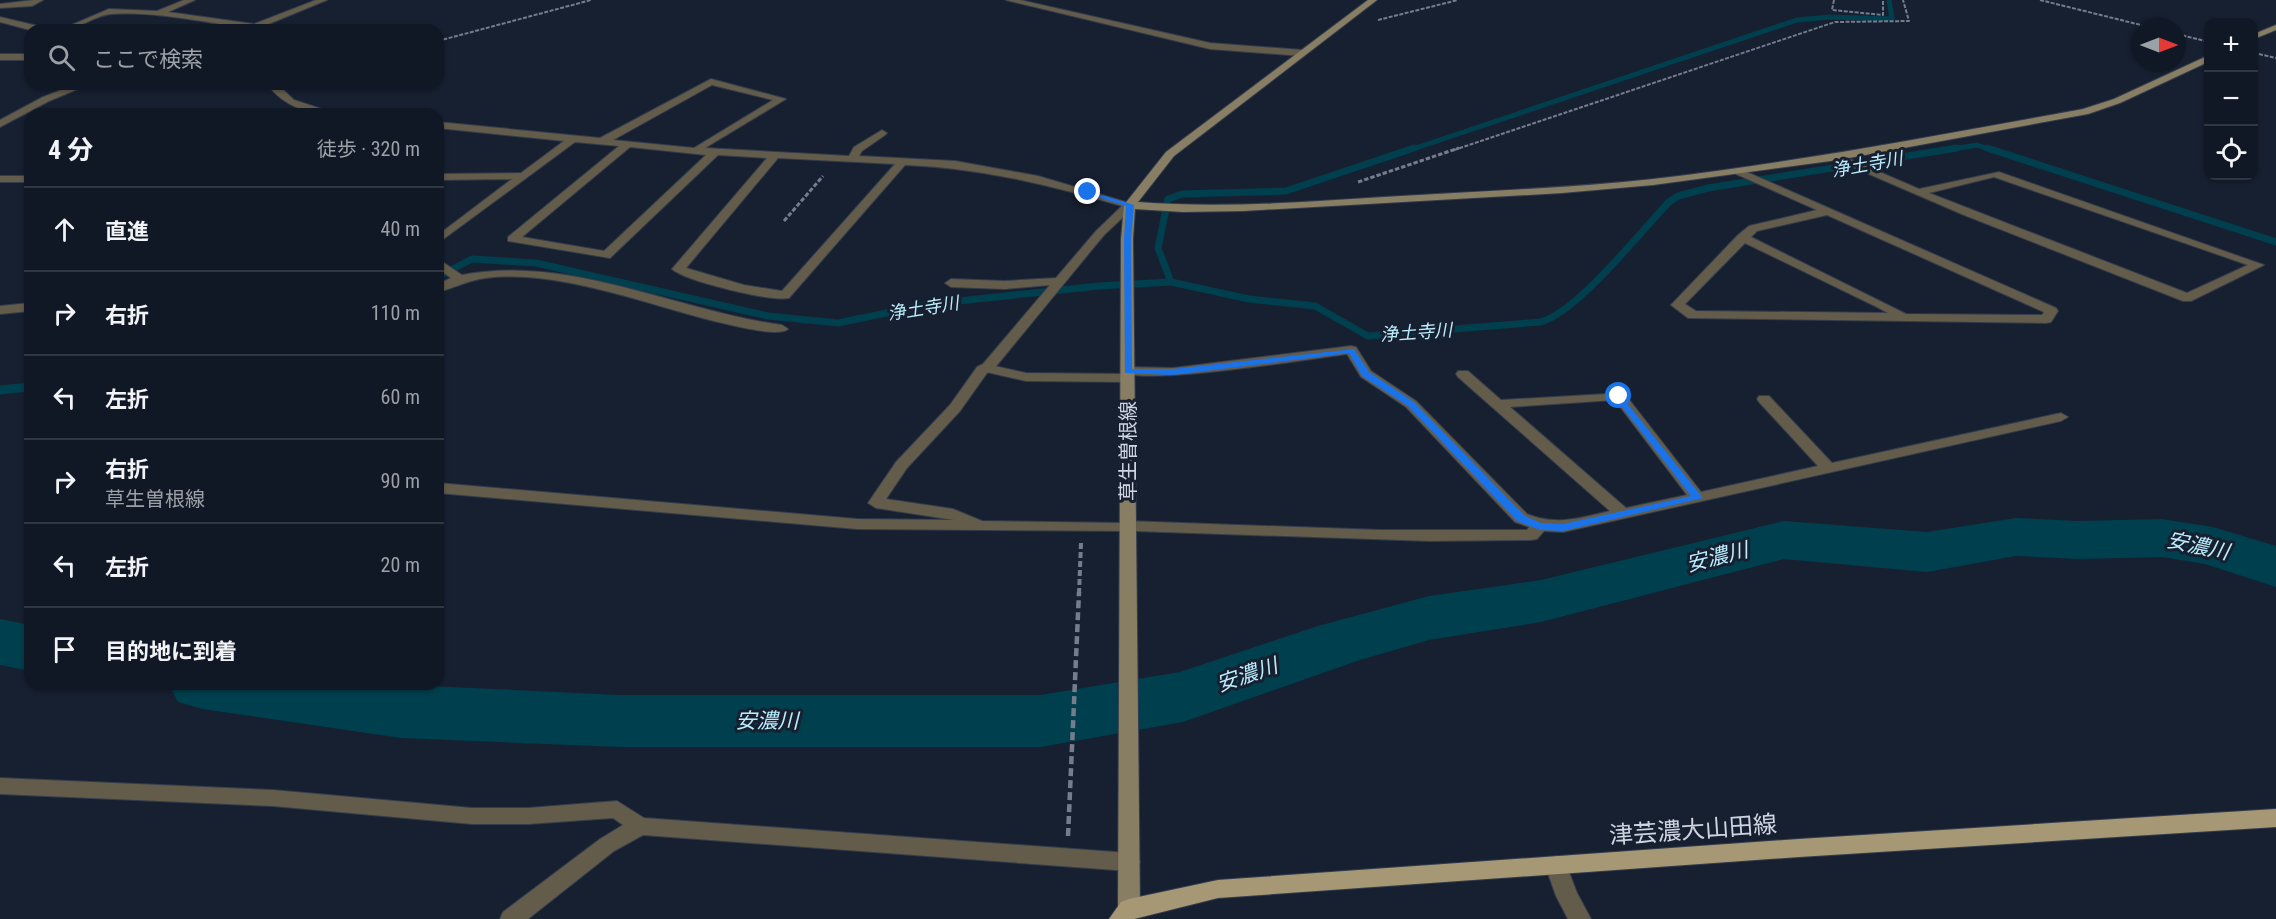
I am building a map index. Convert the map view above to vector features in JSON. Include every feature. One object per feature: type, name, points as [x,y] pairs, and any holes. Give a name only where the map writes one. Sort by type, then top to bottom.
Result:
[{"type":"main road","points":[[1130,205],[1170,154],[1373,0]]},
{"type":"main road","points":[[2258,35],[2276,27]]},
{"type":"main road","points":[[1130,205],[1183,209],[1243,208],[1562,190],[1740,172],[1838,157],[2085,112],[2117,101],[2204,61]]},
{"type":"main road","name":"草生曽根線","points":[[1124,914],[1129,862],[1127,837],[1130,205]]},
{"type":"main road","name":"津芸濃大山田線","points":[[1124,914],[1218,889],[2276,818]]},
{"type":"street","points":[[158,14],[191,0]]},
{"type":"street","points":[[260,24],[322,0]]},
{"type":"street","points":[[1010,0],[1210,46],[1303,53]]},
{"type":"street","points":[[78,24],[109,11],[158,14],[224,24]]},
{"type":"street","points":[[0,19],[24,26]]},
{"type":"street","points":[[0,57],[24,57]]},
{"type":"street","points":[[601,142],[611,134],[711,82],[781,99],[707,142],[696,151]]},
{"type":"street","points":[[29,108],[69,90]]},
{"type":"street","points":[[276,90],[292,103],[303,108]]},
{"type":"street","points":[[0,124],[24,111]]},
{"type":"street","points":[[444,126],[573,138],[627,146],[990,169],[1038,179],[1130,205]]},
{"type":"street","points":[[852,159],[858,149],[882,133]]},
{"type":"street","points":[[444,236],[573,138]]},
{"type":"street","points":[[627,146],[512,239],[560,245],[606,255],[715,152]]},
{"type":"street","points":[[775,154],[678,269],[730,286],[764,294],[785,295],[903,162]]},
{"type":"street","points":[[1838,157],[1919,192],[2187,298],[2258,265],[1995,174],[1919,192]]},
{"type":"street","points":[[1740,172],[1828,211],[2052,311],[2046,319],[1693,315],[1677,305],[1753,228],[1828,211]]},
{"type":"street","points":[[444,177],[525,176]]},
{"type":"street","points":[[0,179],[24,179]]},
{"type":"street","points":[[983,527],[953,514],[876,503],[901,465],[955,408],[1100,233],[1130,205]]},
{"type":"street","points":[[1742,237],[1881,304],[1903,318]]},
{"type":"street","points":[[444,267],[459,278]]},
{"type":"street","points":[[444,285],[459,278],[493,271],[538,275],[660,302],[713,317],[782,329]]},
{"type":"street","points":[[951,283],[1005,285],[1060,282]]},
{"type":"street","points":[[0,310],[24,308]]},
{"type":"street","points":[[1128,375],[1173,372],[1351,350],[1366,374],[1411,404],[1521,518],[1540,526],[1563,527],[2061,417]]},
{"type":"street","points":[[1463,374],[1623,514]]},
{"type":"street","points":[[1497,404],[1619,396],[1698,498]]},
{"type":"street","points":[[1764,399],[1829,469]]},
{"type":"street","points":[[444,489],[857,524],[1128,527],[1472,536],[1531,535],[1540,526]]},
{"type":"street","points":[[0,786],[273,798],[472,816],[528,816],[617,809],[640,826],[1129,862]]},
{"type":"street","points":[[511,919],[607,845],[640,826]]},
{"type":"street","points":[[1556,865],[1567,896],[1580,919]]},
{"type":"lane","points":[[0,6],[32,4],[39,0]]},
{"type":"lane","points":[[986,368],[1026,377],[1128,375]]},
{"type":"path","points":[[444,39],[591,0]]},
{"type":"path","points":[[1380,20],[1458,0]]},
{"type":"path","points":[[1834,0],[1832,10],[1883,15],[1883,0]]},
{"type":"path","points":[[1351,184],[1835,22],[1909,21],[1903,0]]},
{"type":"path","points":[[2040,0],[2132,23]]},
{"type":"path","points":[[2186,36],[2204,41]]},
{"type":"path","points":[[2258,54],[2276,58]]},
{"type":"path","points":[[784,220],[839,158]]},
{"type":"path","points":[[1067,857],[1082,528]]},
{"type":"waterway","points":[[1410,150],[1797,20],[1830,17],[1892,19],[1889,0]]},
{"type":"waterway","name":"浄土寺川","points":[[1948,150],[1977,145],[1991,150]]},
{"type":"waterway","points":[[1171,282],[1158,248],[1168,199],[1182,194],[1286,191],[1414,148]]},
{"type":"waterway","name":"浄土寺川","points":[[1171,282],[1249,299],[1315,306],[1368,336],[1540,322],[1555,316],[1589,288],[1669,202],[1678,196],[1708,188],[1957,148]]},
{"type":"waterway","name":"浄土寺川","points":[[1987,148],[2276,242]]},
{"type":"waterway","name":"浄土寺川","points":[[444,274],[472,259],[536,263],[768,316],[838,323],[930,304],[1099,286],[1171,282]]},
{"type":"waterway","name":"浄土寺川","points":[[0,390],[24,388]]},
{"type":"waterway","name":"安濃川","points":[[245,690],[401,712],[619,721],[1041,721],[1183,697],[1341,642],[1429,618],[1541,601],[1784,540],[1927,552],[2016,537],[2078,540],[2162,538],[2213,546],[2276,567]]},
{"type":"waterway","name":"安濃川","points":[[0,642],[24,647]]},
{"type":"route","points":[[1088,192],[1130,205],[1127,239],[1128,372],[1173,372],[1351,350],[1366,374],[1411,404],[1521,518],[1540,526],[1563,527],[1698,498],[1619,396]]}]
